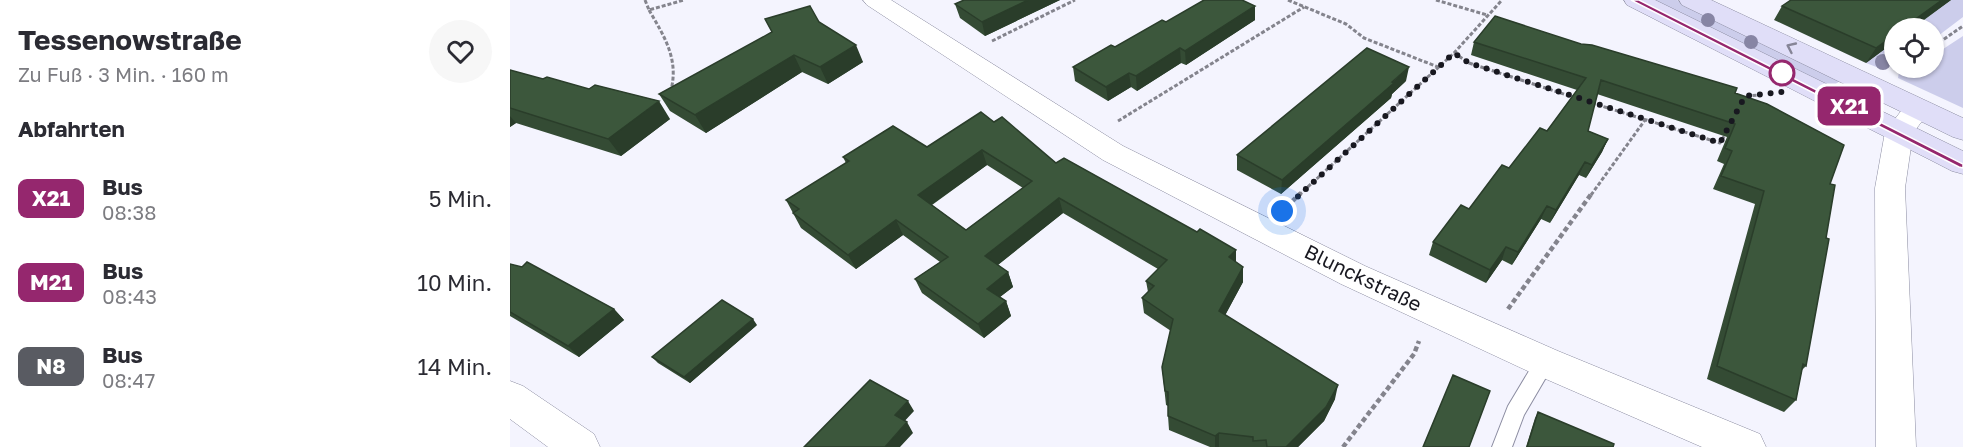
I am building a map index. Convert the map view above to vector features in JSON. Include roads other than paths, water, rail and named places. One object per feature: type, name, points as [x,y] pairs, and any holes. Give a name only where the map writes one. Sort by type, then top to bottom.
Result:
[{"type":"main road","points":[[1636,0],[1908,120],[1963,130]]},
{"type":"main road","points":[[1691,0],[1908,120],[1963,164]]},
{"type":"street","name":"Blunckstraße","points":[[875,0],[1113,153],[1353,275],[1545,362],[1746,447]]},
{"type":"street","points":[[1896,447],[1890,188],[1908,120]]},
{"type":"street","points":[[510,398],[580,447]]},
{"type":"lane","points":[[1503,447],[1515,412],[1545,362]]}]
